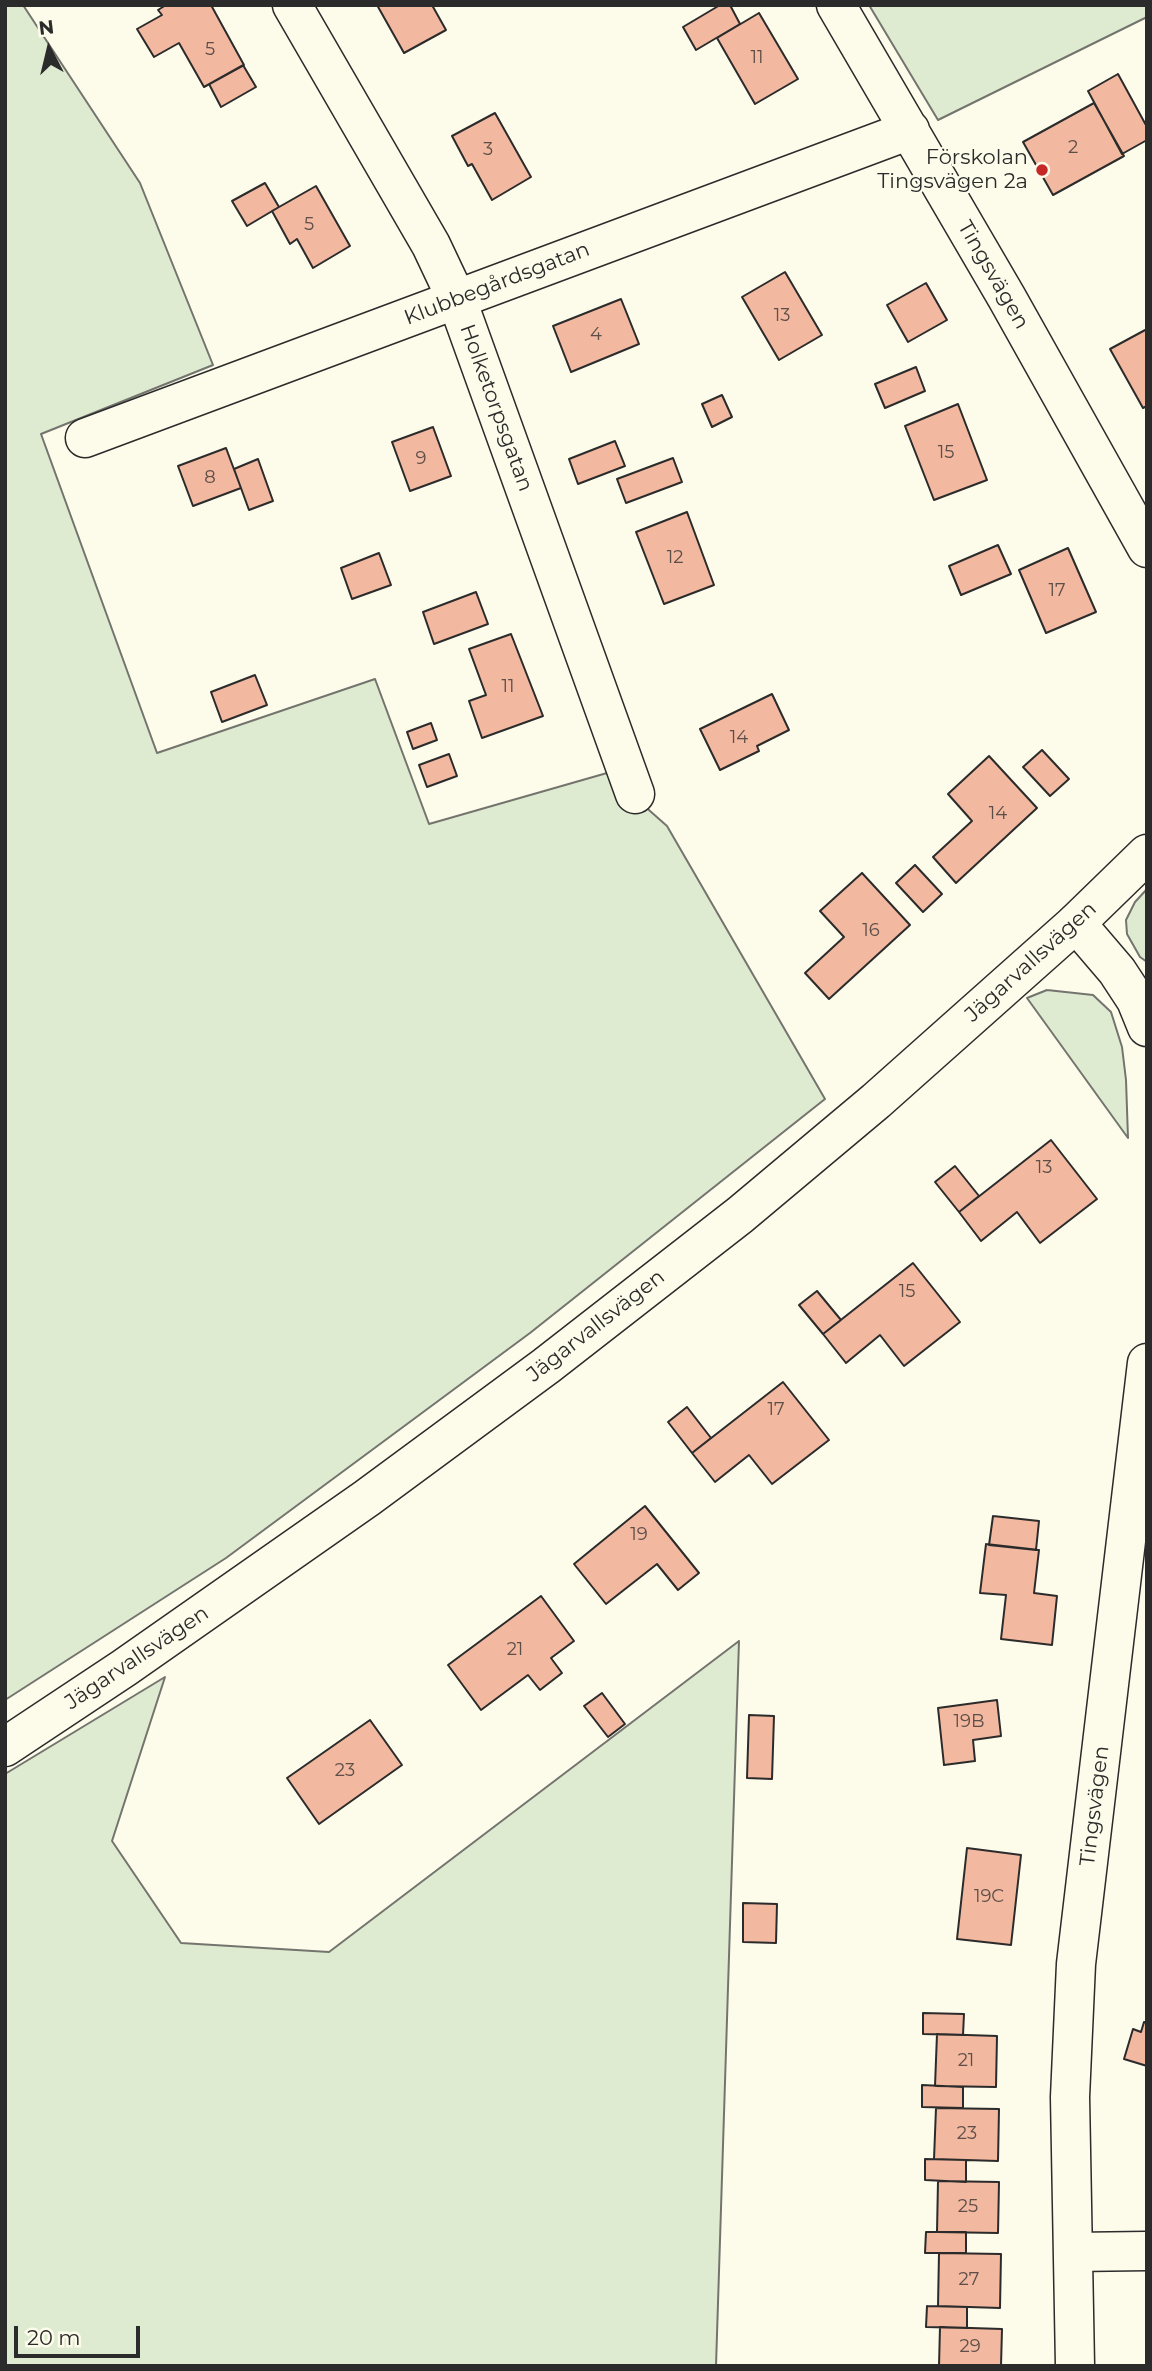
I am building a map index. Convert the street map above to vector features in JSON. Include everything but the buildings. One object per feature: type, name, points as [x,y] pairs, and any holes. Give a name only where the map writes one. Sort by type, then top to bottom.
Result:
[{"type":"street","name":"Holketorpsgatan","points":[[292,5],[430,245],[457,299],[635,794]]},
{"type":"street","name":"Tingsvägen","points":[[836,5],[1147,548]]},
{"type":"street","name":"Klubbegårdsgatan","points":[[85,438],[910,130]]},
{"type":"street","name":"Jägarvallsvägen","points":[[5,1747],[124,1668],[322,1529],[546,1366],[740,1215],[876,1101],[1076,923],[1147,853]]},
{"type":"street","points":[[1076,923],[1117,971],[1136,1000],[1147,1027]]},
{"type":"street","name":"Tingsvägen","points":[[1075,2366],[1070,2097],[1076,1964],[1147,1363]]},
{"type":"street","points":[[1073,2252],[1147,2251]]},
{"type":"green space","points":[[5,5],[23,5],[140,183],[213,365],[41,434],[157,753],[375,679],[429,824],[607,773],[667,826],[825,1099],[530,1333],[226,1558],[5,1700]]},
{"type":"green space","points":[[869,5],[1147,5],[1147,17],[938,120]]},
{"type":"green space","points":[[1147,889],[1147,962],[1140,957],[1127,934],[1126,920],[1135,902]]},
{"type":"green space","points":[[1047,990],[1093,995],[1111,1012],[1122,1047],[1128,1138],[1027,998]]},
{"type":"green space","points":[[739,1641],[716,2366],[5,2366],[5,1774],[165,1677],[112,1841],[181,1943],[329,1952]]},
{"type":"place","name":"Förskolan Tingsvägen 2a","points":[[1042,170]]}]
